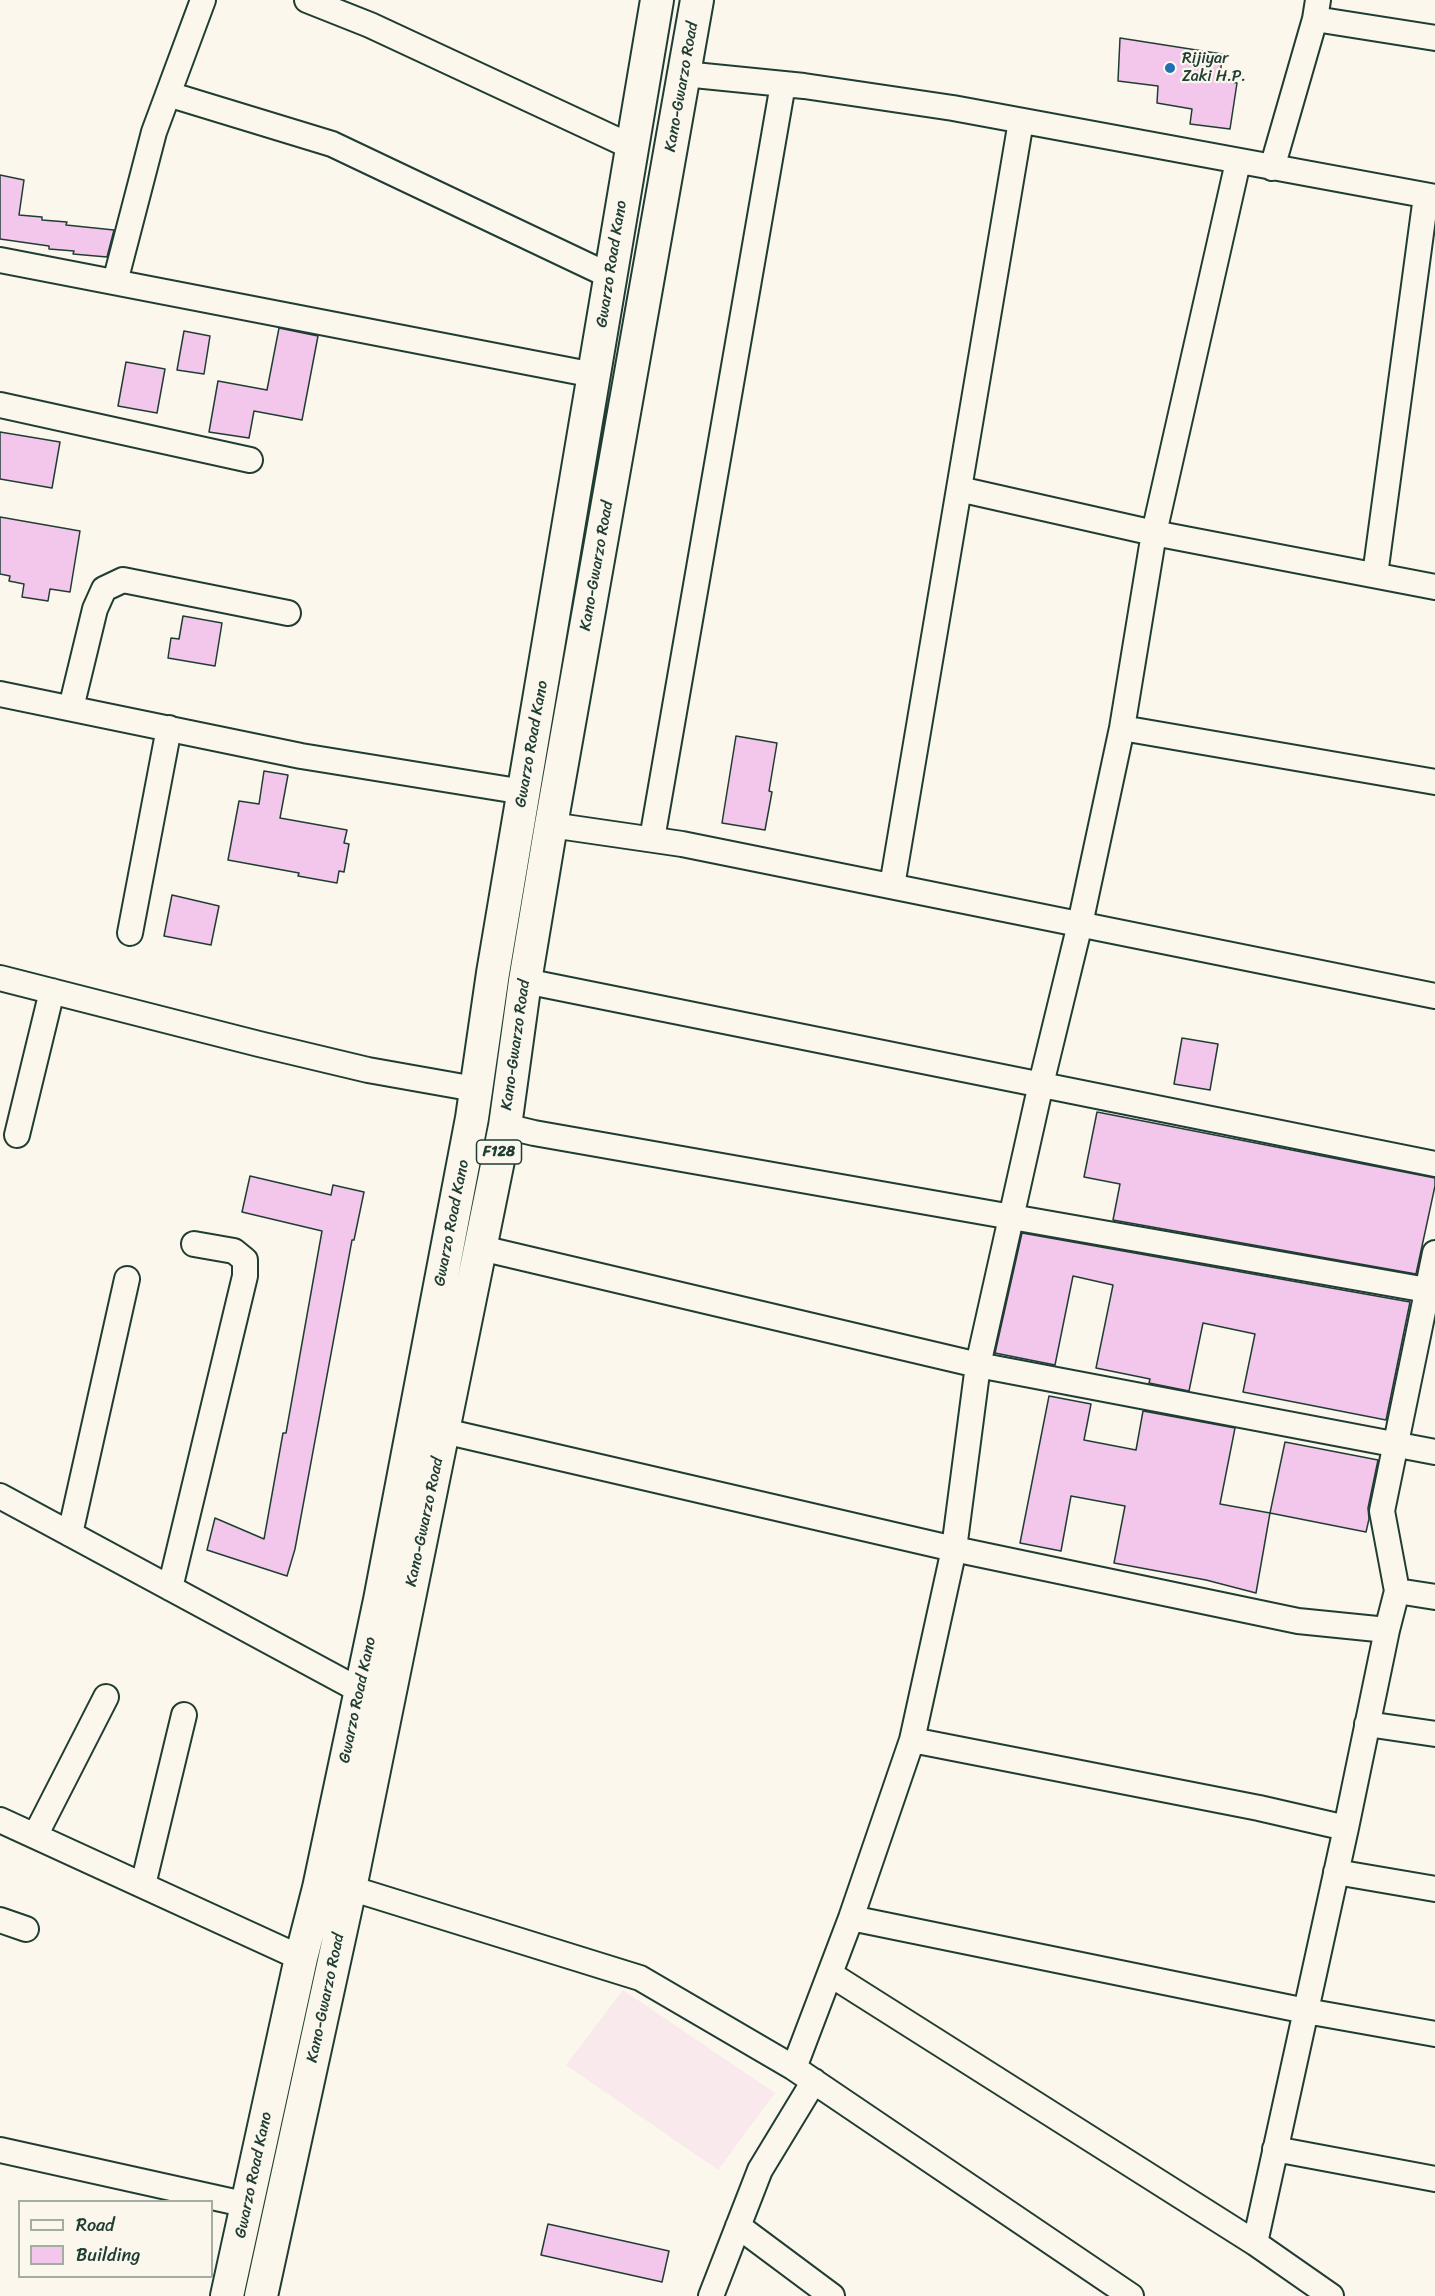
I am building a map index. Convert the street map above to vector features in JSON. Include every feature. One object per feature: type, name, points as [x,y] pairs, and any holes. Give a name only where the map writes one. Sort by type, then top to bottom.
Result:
[{"type":"main road","name":"Gwarzo Road Kano","points":[[227,2296],[301,1958],[319,1888],[359,1690],[380,1600],[472,1118],[524,792],[657,0]]},
{"type":"main road","name":"Kano-Gwarzo Road","points":[[261,2296],[350,1888],[505,1126],[525,981],[551,825],[697,0]]},
{"type":"main road","points":[[556,599],[590,602]]},
{"type":"street","points":[[115,282],[154,132],[203,0]]},
{"type":"street","points":[[307,0],[344,7],[632,147]]},
{"type":"street","points":[[1272,168],[1316,10],[1435,38]]},
{"type":"street","points":[[684,74],[783,84],[953,108],[1431,196],[1375,575]]},
{"type":"street","points":[[652,839],[783,84]]},
{"type":"street","points":[[168,94],[332,144],[610,276]]},
{"type":"street","points":[[892,886],[1021,121]]},
{"type":"street","points":[[794,2068],[851,1918],[912,1740],[954,1549],[978,1365],[1010,1217],[1080,924],[1122,728],[1154,533],[1238,162]]},
{"type":"street","points":[[0,261],[594,375]]},
{"type":"street","points":[[0,405],[249,460]]},
{"type":"street","points":[[959,489],[1154,533],[1435,587]]},
{"type":"street","points":[[71,708],[94,609],[104,590],[123,580],[288,613]]},
{"type":"street","points":[[0,694],[302,756],[524,792]]},
{"type":"street","points":[[130,933],[169,728]]},
{"type":"street","points":[[1122,728],[1435,782]]},
{"type":"street","points":[[551,825],[652,839],[1435,996]]},
{"type":"street","points":[[0,978],[368,1070],[475,1089]]},
{"type":"street","points":[[525,981],[1435,1164]]},
{"type":"street","points":[[17,1135],[52,992]]},
{"type":"street","points":[[505,1126],[534,1133],[1427,1290]]},
{"type":"street","points":[[170,1588],[245,1276],[245,1260],[234,1251],[194,1244]]},
{"type":"street","points":[[481,1248],[978,1365],[1435,1452]]},
{"type":"street","points":[[1255,2243],[1397,1591],[1382,1511],[1435,1253]]},
{"type":"street","points":[[70,1534],[127,1279]]},
{"type":"street","points":[[444,1431],[954,1549],[1298,1621],[1387,1630]]},
{"type":"street","points":[[0,1496],[359,1690]]},
{"type":"street","points":[[1397,1591],[1435,1597]]},
{"type":"street","points":[[35,1836],[106,1697]]},
{"type":"street","points":[[143,1885],[184,1715]]},
{"type":"street","points":[[1367,1724],[1435,1734]]},
{"type":"street","points":[[912,1740],[1259,1808],[1346,1828]]},
{"type":"street","points":[[0,1820],[301,1958]]},
{"type":"street","points":[[1336,1872],[1435,1889]]},
{"type":"street","points":[[350,1888],[640,1978],[794,2068],[1131,2296]]},
{"type":"street","points":[[851,1918],[1306,2011],[1435,2034]]},
{"type":"street","points":[[0,1920],[26,1929]]},
{"type":"street","points":[[830,1974],[1255,2243],[1331,2296]]},
{"type":"street","points":[[711,2296],[760,2170],[814,2081]]},
{"type":"street","points":[[1275,2149],[1435,2179]]},
{"type":"street","points":[[0,2150],[248,2205]]},
{"type":"street","points":[[738,2226],[832,2296]]},
{"type":"shaded area","points":[[623,1990],[775,2093],[718,2170],[566,2065]]},
{"type":"building","name":"Rijiyar Zaki H.P.","points":[[1120,38],[1222,54],[1220,80],[1237,83],[1230,129],[1190,124],[1192,109],[1157,103],[1158,86],[1118,81]]},
{"type":"building","points":[[0,175],[24,180],[19,215],[67,222],[66,225],[114,230],[107,257],[73,254],[74,251],[49,249],[49,246],[0,239]]},
{"type":"building","points":[[279,328],[318,336],[302,420],[254,411],[249,438],[209,432],[218,381],[267,390]]},
{"type":"building","points":[[184,331],[210,336],[204,374],[177,370]]},
{"type":"building","points":[[126,362],[165,369],[157,413],[118,406]]},
{"type":"building","points":[[0,432],[60,442],[52,488],[0,479]]},
{"type":"building","points":[[0,517],[80,531],[70,592],[50,589],[48,601],[22,597],[24,584],[9,581],[10,576],[0,574]]},
{"type":"building","points":[[183,616],[222,623],[215,666],[168,658],[171,638],[179,639]]},
{"type":"building","points":[[736,736],[777,743],[765,830],[722,823]]},
{"type":"building","points":[[264,771],[288,775],[280,818],[347,830],[344,843],[349,844],[344,872],[339,871],[337,883],[298,876],[299,873],[228,860],[239,801],[259,804]]},
{"type":"building","points":[[172,895],[219,906],[211,945],[164,936]]},
{"type":"building","points":[[1182,1038],[1218,1044],[1210,1090],[1174,1084]]},
{"type":"building","points":[[1097,1112],[1435,1178],[1416,1274],[1113,1220],[1120,1184],[1084,1177]]},
{"type":"building","points":[[250,1176],[331,1195],[333,1185],[364,1192],[354,1240],[352,1240],[295,1549],[287,1576],[207,1550],[215,1518],[264,1539],[283,1433],[286,1433],[322,1231],[242,1212]]},
{"type":"building","points":[[1022,1233],[1410,1302],[1386,1420],[1243,1392],[1255,1334],[1203,1323],[1189,1391],[1149,1383],[1150,1379],[1096,1368],[1113,1285],[1073,1276],[1055,1365],[995,1353]]},
{"type":"building","points":[[1049,1396],[1091,1404],[1084,1440],[1136,1450],[1143,1411],[1235,1428],[1220,1504],[1270,1513],[1256,1593],[1206,1580],[1114,1563],[1125,1506],[1071,1496],[1061,1551],[1020,1543]]},
{"type":"building","points":[[1285,1442],[1378,1460],[1368,1508],[1369,1519],[1366,1532],[1270,1513]]},
{"type":"building","points":[[548,2224],[669,2251],[662,2282],[541,2255]]},
{"type":"place","name":"Rijiyar Zaki H.P.","points":[[1170,68]]}]
